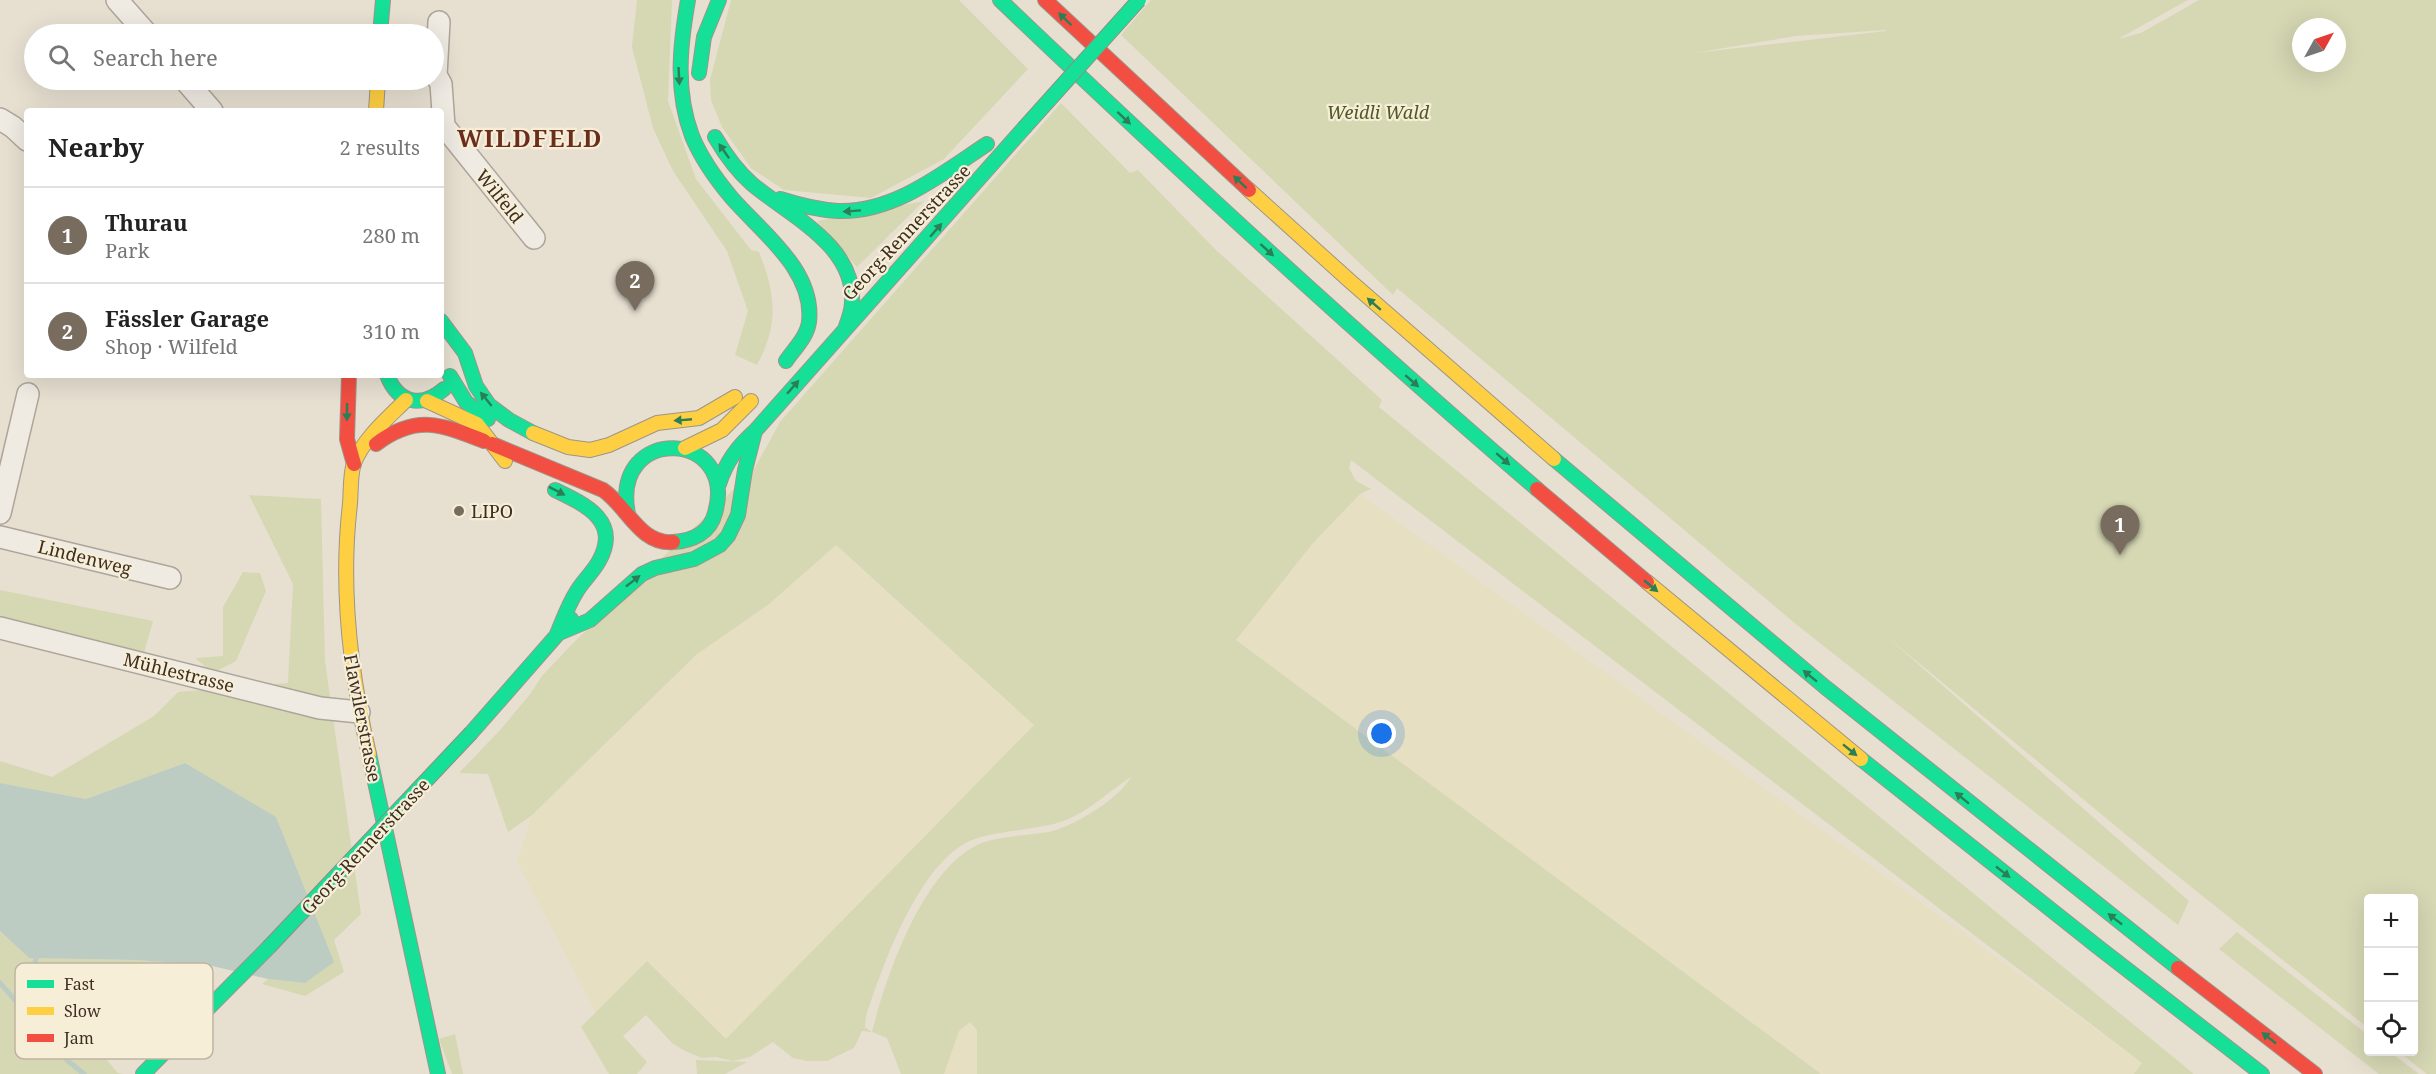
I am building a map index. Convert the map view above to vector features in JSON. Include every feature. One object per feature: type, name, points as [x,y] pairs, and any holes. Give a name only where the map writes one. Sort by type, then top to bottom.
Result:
[{"type":"main road","points":[[382,24],[383,0]]},
{"type":"main road","points":[[688,0],[681,37],[679,68],[681,93],[689,126],[697,145],[723,187],[766,234],[801,279],[808,299],[809,323],[800,342],[783,365],[823,321]]},
{"type":"main road","points":[[699,83],[701,46],[718,0]]},
{"type":"main road","points":[[1045,0],[1329,265],[1725,605],[2031,853],[2315,1074]]},
{"type":"main road","name":"Georg-Rennerstrasse","points":[[719,484],[729,457],[755,431],[1139,0]]},
{"type":"main road","points":[[995,4],[1081,78],[1317,296],[1596,539],[1901,791],[2262,1074]]},
{"type":"main road","points":[[1051,72],[1095,28],[1121,52],[1137,88]]},
{"type":"main road","points":[[376,108],[377,90]]},
{"type":"main road","points":[[708,123],[727,156],[742,174],[833,248],[848,270],[856,285],[852,307],[844,330]]},
{"type":"main road","name":"Georg-Rennerstrasse","points":[[949,186],[999,130]]},
{"type":"main road","points":[[764,193],[811,209],[859,211],[896,200],[944,173],[987,144]]},
{"type":"main road","points":[[766,234],[814,271]]},
{"type":"main road","points":[[833,283],[868,288],[896,273]]},
{"type":"main road","name":"Georg-Rennerstrasse","points":[[838,305],[856,285]]},
{"type":"main road","points":[[444,325],[465,353],[476,386],[489,405],[509,420],[533,433],[555,443],[582,451],[602,447],[652,424],[705,416],[735,397],[758,393],[722,430],[685,448],[662,448],[650,452],[627,469],[624,491],[630,524]]},
{"type":"main road","points":[[427,401],[442,392],[450,370],[473,409],[504,430],[570,461]]},
{"type":"main road","name":"Flawilerstrasse","points":[[349,378],[347,439],[354,464],[347,528],[346,615],[359,712],[438,1074]]},
{"type":"main road","points":[[387,386],[406,400],[427,401],[477,424],[506,462],[525,473]]},
{"type":"main road","name":"Flawilerstrasse","points":[[354,464],[373,433],[406,400]]},
{"type":"main road","points":[[351,448],[374,412]]},
{"type":"main road","points":[[354,464],[395,429],[410,424],[431,424],[452,428],[492,444],[513,449],[556,472],[598,488],[609,494],[630,524],[643,534],[668,543]]},
{"type":"main road","points":[[557,634],[590,620],[640,575],[665,564],[696,559],[711,552],[724,541],[739,516],[743,500],[744,474],[755,431]]},
{"type":"main road","points":[[649,551],[668,543],[693,539],[708,526],[718,510],[719,484],[707,463],[685,448]]},
{"type":"main road","points":[[544,484],[589,507],[599,516],[605,527],[607,544],[599,560],[576,592],[557,634]]},
{"type":"main road","name":"Georg-Rennerstrasse","points":[[579,611],[615,561]]},
{"type":"main road","name":"Georg-Rennerstrasse","points":[[213,1003],[471,733],[557,634],[614,580]]},
{"type":"main road","name":"Georg-Rennerstrasse","points":[[143,1074],[158,1059]]},
{"type":"street","points":[[117,0],[138,24]]},
{"type":"street","points":[[194,90],[209,108]]},
{"type":"street","name":"Wilfeld","points":[[441,90],[442,108]]},
{"type":"street","points":[[0,119],[24,138]]},
{"type":"street","name":"Wilfeld","points":[[444,128],[534,238]]},
{"type":"street","points":[[0,513],[28,394]]},
{"type":"street","name":"Lindenweg","points":[[0,537],[170,578]]},
{"type":"street","name":"Mühlestrasse","points":[[0,628],[320,708],[359,712]]},
{"type":"shaded area","points":[[1360,494],[2142,1063],[2134,1074],[1821,1074],[1236,640],[1313,543]]},
{"type":"shaded area","points":[[835,545],[1034,725],[726,1039],[647,964],[596,1013],[517,862],[532,814],[696,655],[769,604]]},
{"type":"shaded area","points":[[185,763],[276,817],[334,962],[305,983],[268,979],[213,966],[213,963],[29,958],[0,931],[0,783],[86,799]]},
{"type":"shaded area","points":[[971,1021],[977,1030],[977,1074],[944,1074],[959,1031]]},
{"type":"green space","points":[[637,0],[672,0],[668,101],[696,179],[751,250],[759,252],[765,268],[772,296],[772,323],[757,365],[735,355],[748,311],[727,251],[673,171],[653,128],[632,47]]},
{"type":"green space","points":[[731,0],[959,0],[1028,69],[944,159],[871,198],[784,190],[751,168],[722,127],[711,100],[710,80]]},
{"type":"green space","name":"Weidli Wald","points":[[1151,0],[2188,0],[2118,39],[2141,33],[2199,0],[2436,0],[2436,1074],[2427,1074],[2404,1056],[2418,1056],[2418,894],[2364,894],[2364,1025],[2130,838],[1885,635],[2189,901],[2178,925],[1797,625],[1397,288],[1393,295],[1121,35]],"holes":[[[1886,31],[1694,53],[1796,36]]]},
{"type":"green space","points":[[1061,103],[1130,173],[1138,170],[1216,250],[1382,400],[1379,407],[2194,1074],[2134,1074],[2142,1063],[1351,460],[1349,468],[1356,481],[1371,489],[1360,494],[1313,543],[1236,640],[1821,1074],[977,1074],[977,1030],[970,1022],[959,1031],[944,1074],[901,1074],[887,1038],[872,1032],[862,1031],[854,1048],[827,1061],[793,1058],[773,1042],[750,1057],[733,1061],[716,1057],[702,1058],[685,1051],[672,1043],[646,1015],[623,1036],[647,1062],[637,1074],[609,1074],[581,1027],[647,961],[726,1039],[1034,725],[836,545],[769,604],[696,655],[531,816],[508,832],[488,774],[459,773],[501,729],[542,676],[572,644],[753,471],[780,422]],"holes":[[[1131,777],[1117,794],[1083,818],[1049,832],[984,842],[957,858],[923,901],[897,955],[872,1032],[865,1027],[866,1016],[882,970],[906,917],[935,870],[953,852],[983,836],[1055,824],[1066,820],[1092,806]]]},
{"type":"green space","points":[[924,201],[857,267],[817,221]]},
{"type":"green space","points":[[249,495],[321,499],[325,661],[361,914],[334,940],[344,972],[305,996],[262,984],[268,979],[305,983],[185,763],[86,799],[0,783],[0,761],[52,777],[154,716],[178,692],[288,683],[293,584]]},
{"type":"green space","points":[[243,572],[260,573],[266,591],[236,661],[213,673],[195,658],[223,656],[223,607]]},
{"type":"green space","points":[[0,590],[153,621],[144,653],[0,620]]},
{"type":"green space","points":[[0,931],[29,958],[179,963],[15,963],[15,1059],[106,1059],[118,1073],[125,1074],[0,1074]]},
{"type":"green space","points":[[2237,932],[2364,1032],[2364,1056],[2395,1056],[2419,1074],[2379,1074],[2219,949]]},
{"type":"green space","points":[[455,1034],[463,1074],[452,1074],[439,1039]]},
{"type":"green space","points":[[696,1060],[747,1062],[725,1074],[697,1074]]},
{"type":"waterway","points":[[35,963],[36,958]]},
{"type":"waterway","points":[[0,983],[15,1000]]},
{"type":"waterway","points":[[66,1059],[84,1074]]},
{"type":"traffic: fast","points":[[381,24],[383,0]]},
{"type":"traffic: fast","points":[[688,0],[681,51],[681,85],[692,136],[704,160],[720,183],[795,269],[804,285],[809,303],[808,327],[786,361]]},
{"type":"traffic: fast","points":[[699,73],[704,37],[719,0]]},
{"type":"traffic: fast","points":[[1000,0],[1265,248],[1537,489]]},
{"type":"traffic: fast","points":[[1024,128],[1139,0]]},
{"type":"traffic: fast","points":[[719,484],[729,462],[743,443],[1024,128]]},
{"type":"traffic: fast","points":[[715,137],[732,162],[752,184],[817,234],[832,248],[843,264],[850,282],[852,302],[845,329]]},
{"type":"traffic: fast","points":[[780,199],[823,210],[838,211],[859,210],[879,205],[917,189],[987,144]]},
{"type":"traffic: fast","points":[[444,325],[465,353],[476,386],[489,405],[509,420],[533,433]]},
{"type":"traffic: fast","points":[[450,376],[466,402],[488,419]]},
{"type":"traffic: fast","points":[[389,378],[397,392],[411,400],[427,399],[444,389]]},
{"type":"traffic: fast","points":[[557,634],[590,620],[642,574],[655,568],[694,559],[720,545],[728,536],[738,515],[745,470],[755,431]]},
{"type":"traffic: fast","points":[[628,514],[628,484],[637,464],[654,452],[674,448],[693,453],[709,465],[717,485],[715,513],[705,531],[693,538],[673,542]]},
{"type":"traffic: fast","points":[[1554,459],[1825,687],[2178,968]]},
{"type":"traffic: fast","points":[[555,490],[578,502],[597,516],[606,535],[605,547],[599,561],[579,587],[557,634]]},
{"type":"traffic: fast","points":[[471,733],[571,619]]},
{"type":"traffic: fast","points":[[269,947],[471,733]]},
{"type":"traffic: fast","points":[[369,754],[438,1074]]},
{"type":"traffic: fast","points":[[1861,759],[2262,1074]]},
{"type":"traffic: fast","points":[[213,1003],[269,947]]},
{"type":"traffic: fast","points":[[143,1074],[158,1059]]},
{"type":"traffic: slow","points":[[376,108],[377,90]]},
{"type":"traffic: slow","points":[[1249,190],[1554,459]]},
{"type":"traffic: slow","points":[[533,433],[568,447],[590,450],[609,445],[657,423],[699,418],[735,397]]},
{"type":"traffic: slow","points":[[369,754],[362,723],[349,630],[346,567],[351,478],[354,463],[364,445],[406,400]]},
{"type":"traffic: slow","points":[[427,401],[477,424],[505,461]]},
{"type":"traffic: slow","points":[[685,448],[722,430],[751,401]]},
{"type":"traffic: slow","points":[[1647,582],[1861,759]]},
{"type":"traffic: jam","points":[[1045,0],[1249,190]]},
{"type":"traffic: jam","points":[[349,378],[347,439],[354,464]]},
{"type":"traffic: jam","points":[[376,444],[404,428],[416,425],[455,430],[484,441]]},
{"type":"traffic: jam","points":[[492,444],[603,490],[643,531],[662,541],[673,542]]},
{"type":"traffic: jam","points":[[1537,489],[1647,582]]},
{"type":"traffic: jam","points":[[2178,968],[2315,1074]]},
{"type":"place","name":"Fässler Garage","points":[[635,311]]},
{"type":"place","name":"LIPO","points":[[459,511]]},
{"type":"place","name":"Thurau","points":[[2120,555]]},
{"type":"district","name":"WILDFELD","points":[[530,137]]}]
